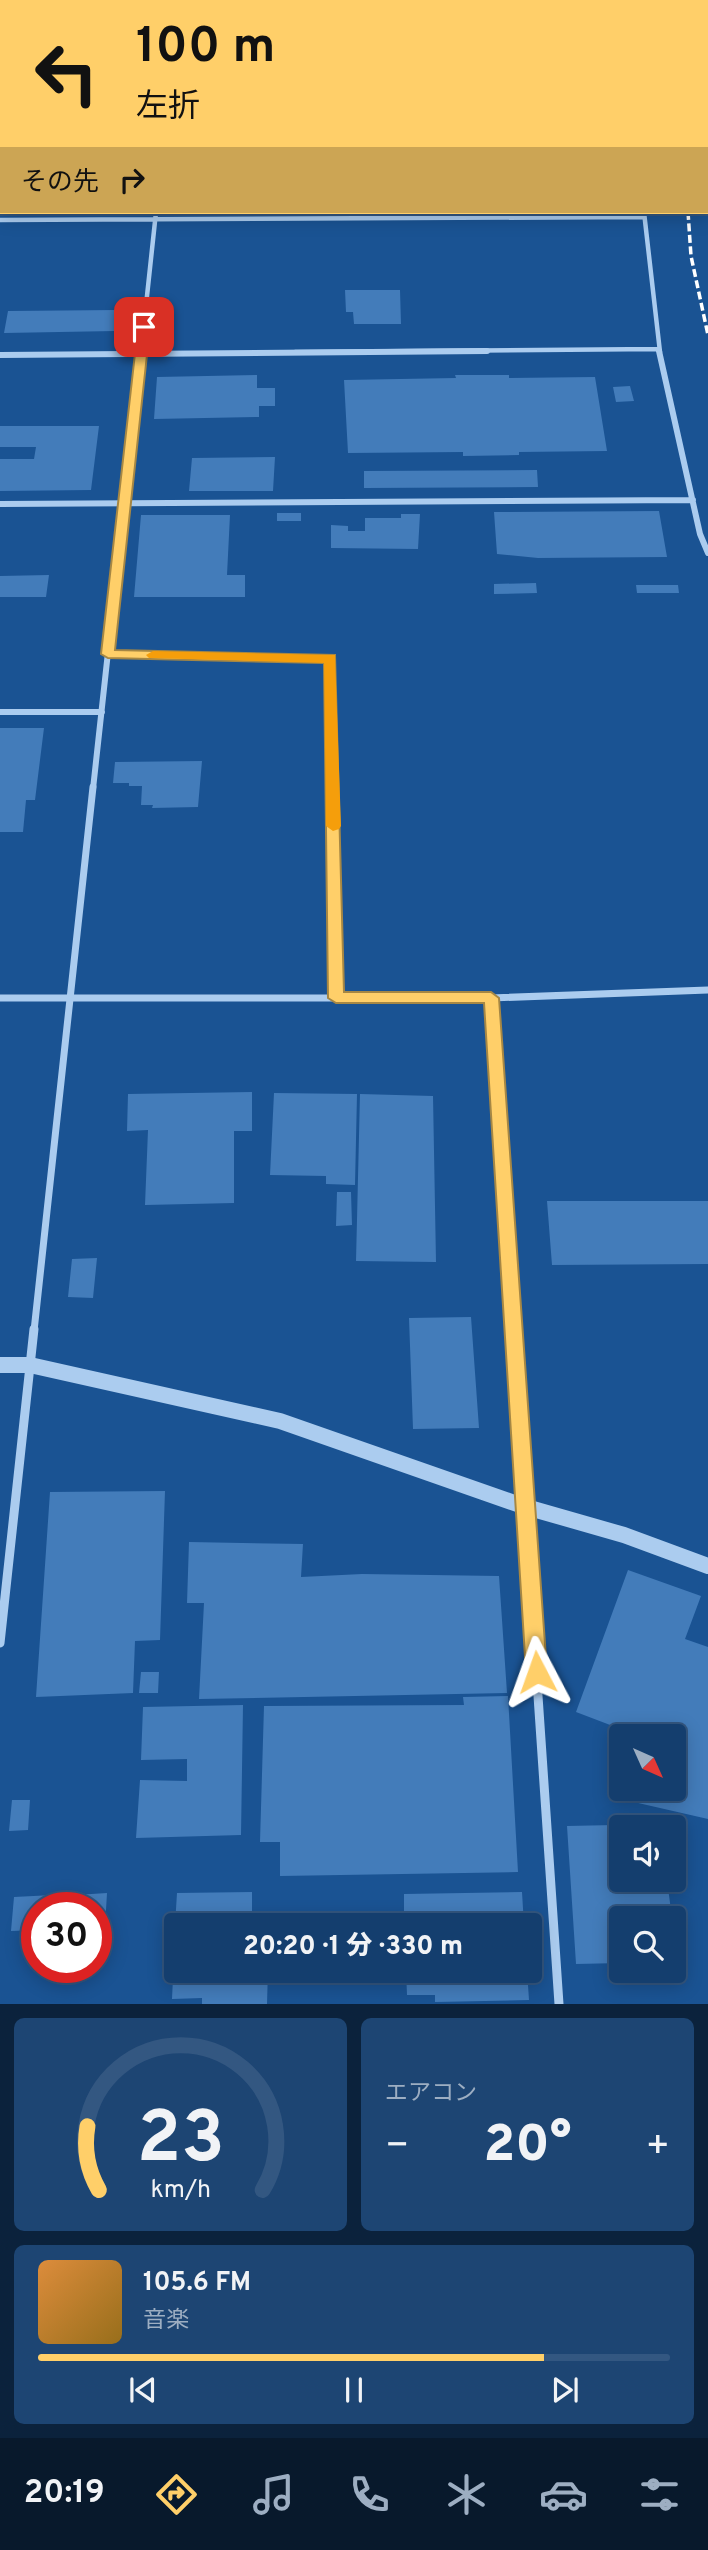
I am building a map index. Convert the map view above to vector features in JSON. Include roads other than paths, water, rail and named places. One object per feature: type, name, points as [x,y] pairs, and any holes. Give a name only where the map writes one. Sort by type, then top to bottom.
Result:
[{"type":"street","points":[[0,220],[156,216],[644,215],[659,349],[700,534],[708,553]]},
{"type":"street","points":[[0,1643],[156,216]]},
{"type":"street","points":[[0,355],[659,349]]},
{"type":"street","points":[[0,504],[694,500]]},
{"type":"street","points":[[108,654],[330,658],[336,998]]},
{"type":"street","points":[[0,712],[102,712]]},
{"type":"street","points":[[0,998],[491,998],[708,990]]},
{"type":"street","points":[[491,998],[558,2004]]},
{"type":"street","points":[[0,1365],[30,1365],[280,1421],[526,1507],[624,1535],[708,1566]]},
{"type":"railway","points":[[688,214],[691,256],[708,335]]}]
